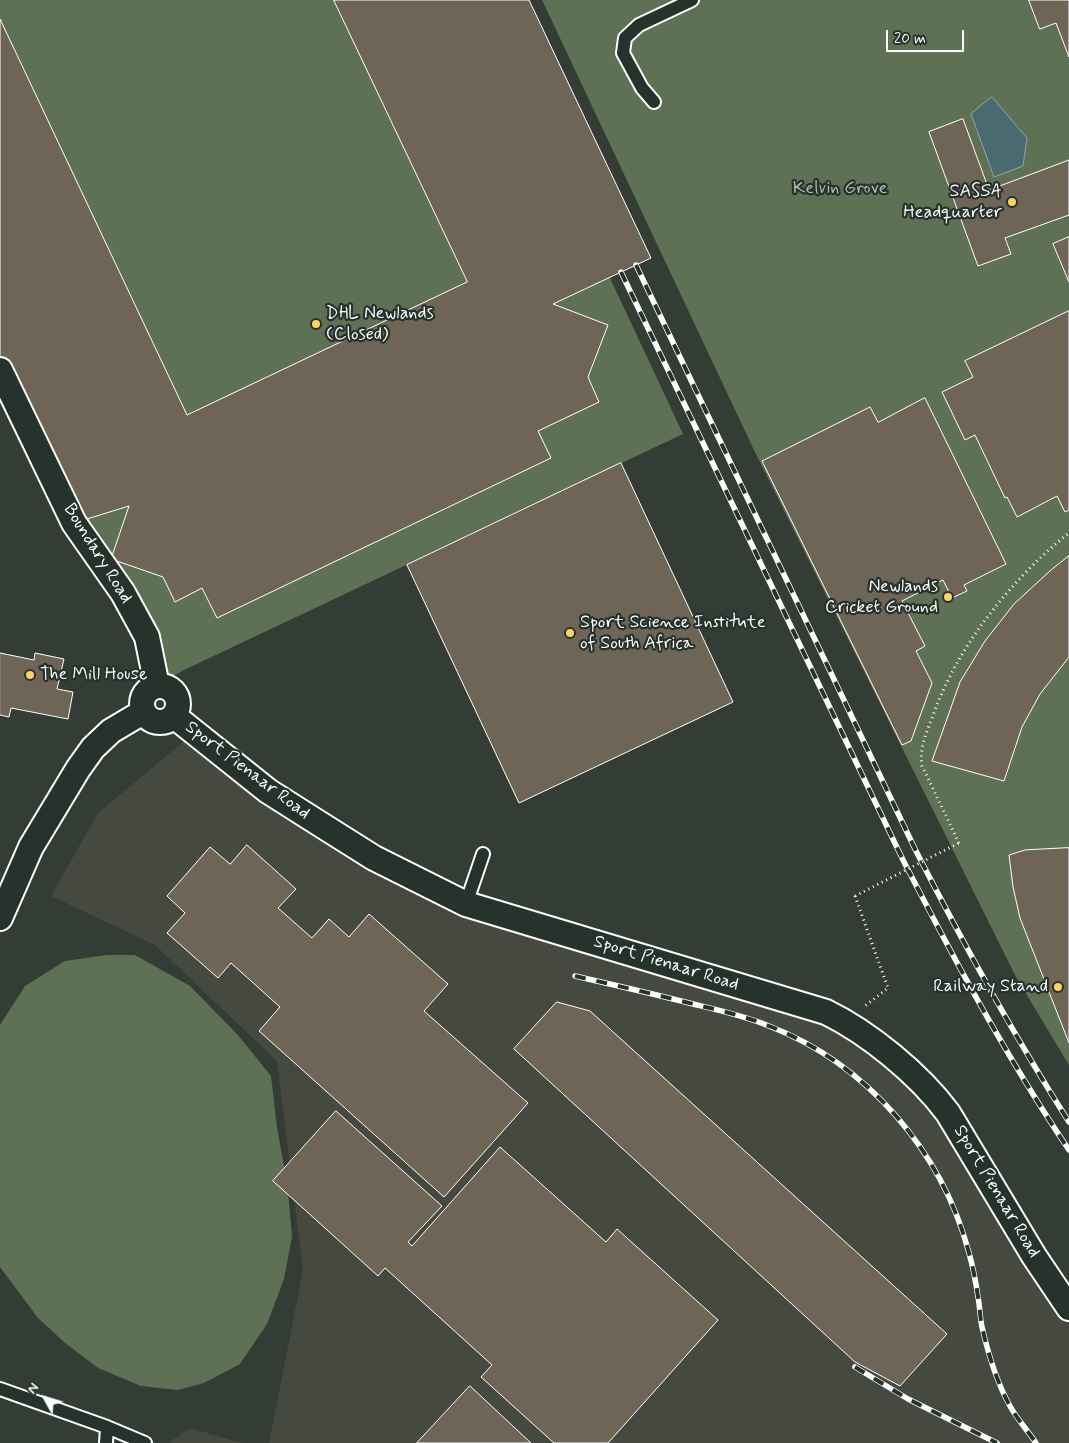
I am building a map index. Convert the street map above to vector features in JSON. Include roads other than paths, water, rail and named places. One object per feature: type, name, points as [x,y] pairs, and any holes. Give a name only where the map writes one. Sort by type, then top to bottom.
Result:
[{"type":"street","name":"Boundary Road","points":[[0,370],[74,523],[123,593],[147,637],[157,686]]},
{"type":"street","points":[[157,686],[167,687],[175,694],[178,700],[178,707],[174,716],[166,722],[159,723],[149,720],[143,712],[141,702],[144,695],[151,688],[157,686]]},
{"type":"street","points":[[0,918],[31,848],[78,769],[93,748],[111,731],[143,712]]},
{"type":"street","name":"Sport Pienaar Road","points":[[174,716],[268,791],[374,858],[466,904],[826,1012],[861,1032],[899,1062],[936,1098],[948,1113],[1034,1256],[1069,1308]]},
{"type":"lane","points":[[654,102],[642,88],[623,53],[625,38],[639,25],[692,0]]},
{"type":"lane","points":[[466,904],[483,854]]},
{"type":"lane","points":[[0,1389],[107,1427],[145,1443]]},
{"type":"lane","points":[[106,1443],[107,1427]]},
{"type":"water","points":[[992,97],[1027,138],[1023,166],[994,177],[971,114]]},
{"type":"railway","points":[[636,265],[916,851],[989,988],[1069,1122]]},
{"type":"railway","points":[[621,272],[903,860],[982,1008],[1024,1080],[1069,1150]]},
{"type":"railway","points":[[575,976],[722,1011],[760,1022],[805,1042],[838,1063],[868,1088],[896,1116],[920,1146],[940,1180],[957,1216],[973,1269],[982,1327],[997,1378],[1013,1411],[1036,1443]]},
{"type":"railway","points":[[855,1367],[908,1399],[997,1443]]},
{"type":"place","name":"SASSA Headquarter","points":[[1012,202]]},
{"type":"place","name":"DHL Newlands (Closed)","points":[[316,324]]},
{"type":"place","name":"Newlands Cricket Ground","points":[[948,597]]},
{"type":"place","name":"Sport Science Institute of South Africa","points":[[570,633]]},
{"type":"place","name":"The Mill House","points":[[30,675]]},
{"type":"place","name":"Railway Stand","points":[[1058,987]]},
{"type":"park label","name":"Kelvin Grove","points":[[840,189]]}]
